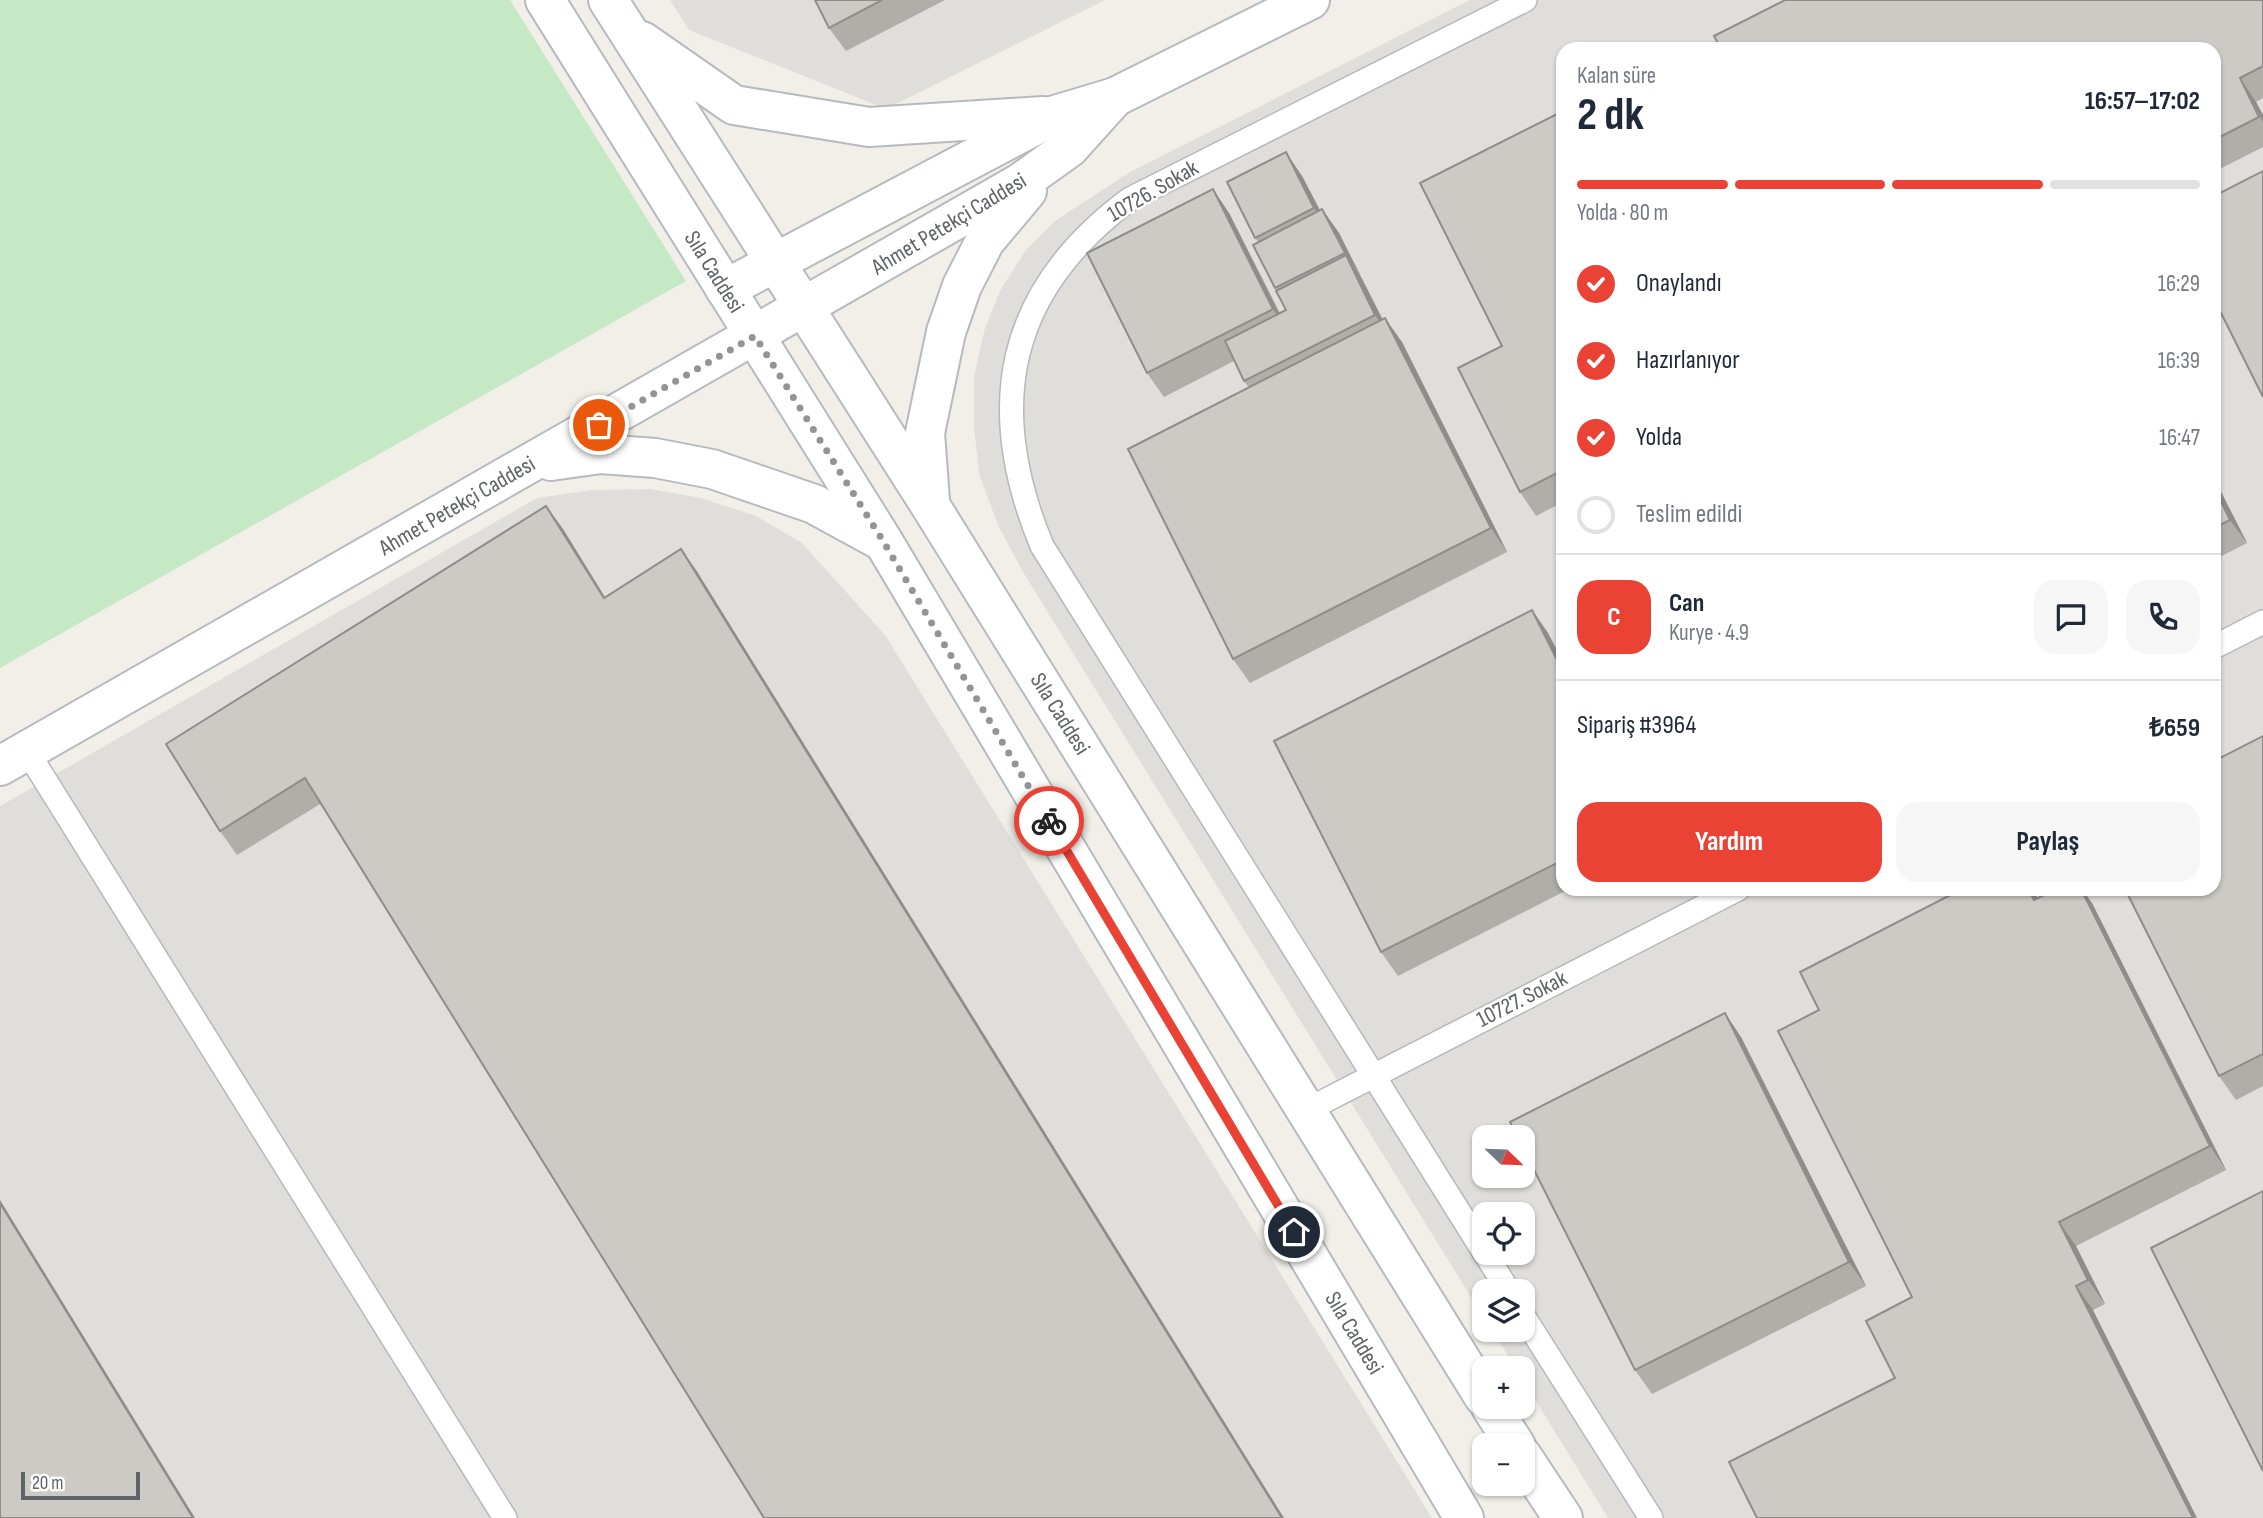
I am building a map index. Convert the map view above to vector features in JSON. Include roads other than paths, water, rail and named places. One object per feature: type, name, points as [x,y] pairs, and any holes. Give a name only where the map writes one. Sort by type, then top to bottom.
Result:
[{"type":"street","name":"Sıla Caddesi","points":[[545,0],[883,541],[1464,1518]]},
{"type":"street","name":"Sıla Caddesi","points":[[608,0],[930,505],[1472,1378]]},
{"type":"street","name":"Ahmet Petekçi Caddesi","points":[[725,289],[775,262],[1062,132],[1115,97],[1310,0]]},
{"type":"street","points":[[629,32],[734,105],[869,127],[1062,132]]},
{"type":"street","name":"Ahmet Petekçi Caddesi","points":[[13,759],[1020,183],[1062,132]]},
{"type":"street","points":[[930,505],[925,433],[946,331],[961,286],[985,241],[1062,132]]},
{"type":"street","points":[[532,464],[601,454],[655,458],[712,469],[814,504],[883,541]]},
{"type":"street","points":[[1535,1476],[1563,1518]]},
{"type":"lane","name":"10726. Sokak","points":[[1472,1234],[1042,546],[1024,502],[1011,445],[1010,396],[1018,347],[1038,300],[1064,260],[1094,225],[1130,199],[1525,0]]},
{"type":"lane","points":[[2221,643],[2263,622]]},
{"type":"lane","points":[[13,759],[505,1518]]},
{"type":"lane","name":"10727. Sokak","points":[[1305,1111],[1724,896]]},
{"type":"lane","points":[[1535,1335],[1651,1518]]}]
